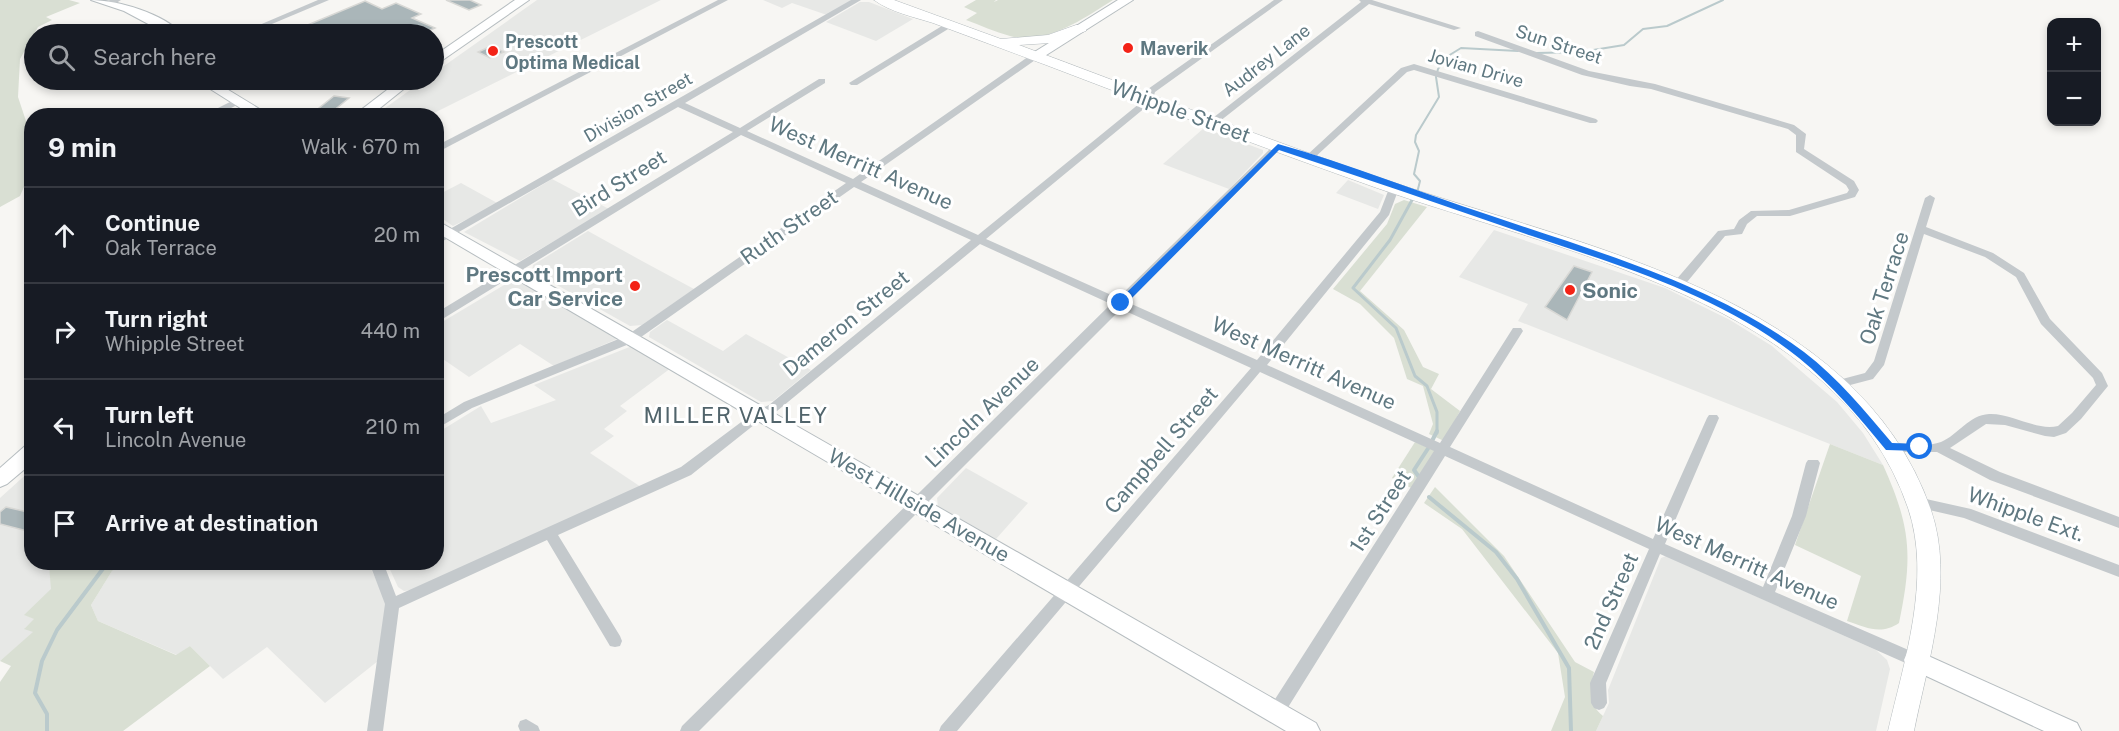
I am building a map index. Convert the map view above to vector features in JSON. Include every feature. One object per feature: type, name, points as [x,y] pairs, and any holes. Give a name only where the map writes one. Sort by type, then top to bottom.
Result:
[{"type":"main road","name":"Whipple Street","points":[[881,0],[1035,56],[1152,94],[1218,119],[1278,147],[1679,284],[1764,329],[1802,356],[1835,385],[1889,447],[1911,485],[1928,542],[1930,587],[1901,731]]},
{"type":"main road","points":[[999,42],[1050,39],[1081,28]]},
{"type":"street","points":[[267,24],[326,0]]},
{"type":"street","points":[[444,55],[523,0]]},
{"type":"street","points":[[444,146],[724,0]]},
{"type":"street","name":"Division Street","points":[[444,232],[857,0]]},
{"type":"street","name":"Ruth Street","points":[[444,420],[468,405],[630,339],[1035,56],[1127,0]]},
{"type":"street","name":"Dameron Street","points":[[392,604],[686,471],[760,414],[773,408],[1152,94],[1279,0]]},
{"type":"street","points":[[108,1],[128,8],[158,24]]},
{"type":"street","points":[[1366,1],[1457,28]]},
{"type":"street","name":"Audrey Lane","points":[[1218,119],[1366,1]]},
{"type":"street","points":[[854,82],[950,24]]},
{"type":"street","name":"Sun Street","points":[[1478,34],[1552,61],[1630,84],[1652,86],[1791,127],[1801,134],[1799,150],[1850,183],[1854,190],[1851,195],[1790,213],[1755,213],[1743,222],[1738,232],[1722,233],[1679,284]]},
{"type":"street","name":"Jovian Drive","points":[[1309,158],[1404,70],[1414,67],[1593,121]]},
{"type":"street","name":"Bird Street","points":[[444,314],[822,81]]},
{"type":"street","points":[[220,90],[250,108]]},
{"type":"street","points":[[371,108],[395,90]]},
{"type":"street","points":[[223,108],[238,101]]},
{"type":"street","name":"West Merritt Avenue","points":[[677,103],[854,181],[1258,367],[1443,448],[1658,547],[1915,660]]},
{"type":"street","name":"Lincoln Avenue","points":[[688,731],[1278,147]]},
{"type":"street","name":"Campbell Street","points":[[947,731],[1258,367],[1385,213],[1394,188]]},
{"type":"street","points":[[1921,229],[1930,198]]},
{"type":"street","name":"Oak Terrace","points":[[1835,385],[1869,376],[1880,362],[1921,229],[1989,255],[2020,275],[2045,321],[2098,376],[2102,386],[2062,430],[2046,432],[2001,419],[1984,419],[1972,425],[1965,434],[1939,448],[1889,447]]},
{"type":"street","name":"West Hillside Avenue","points":[[444,235],[516,270],[630,339],[1306,730]]},
{"type":"street","name":"1st Street","points":[[1276,712],[1517,331]]},
{"type":"street","name":"2nd Street","points":[[1599,703],[1598,683],[1713,418]]},
{"type":"street","points":[[1939,448],[1995,476],[2119,523]]},
{"type":"street","points":[[0,479],[24,458]]},
{"type":"street","points":[[1767,595],[1799,516],[1812,463]]},
{"type":"street","name":"Whipple Ext.","points":[[1917,502],[1966,513],[2119,571]]},
{"type":"street","points":[[550,534],[615,641]]},
{"type":"street","points":[[375,731],[392,604],[379,570]]},
{"type":"street","points":[[1915,660],[2069,731]]},
{"type":"shaded area","points":[[0,0],[69,0],[80,3],[46,17],[52,20],[44,24],[24,24],[24,52],[20,59],[18,97],[24,115],[24,187],[20,196],[0,207]]},
{"type":"shaded area","points":[[537,0],[661,0],[444,108],[385,108],[410,90],[444,90],[444,66]]},
{"type":"shaded area","points":[[763,0],[852,0],[827,15],[792,3],[782,8]]},
{"type":"shaded area","points":[[976,0],[996,0],[994,2],[998,0],[1113,0],[1090,15],[1051,34],[1024,38],[1010,36],[966,20],[977,13],[964,7]]},
{"type":"shaded area","points":[[860,2],[869,2],[913,19],[876,41],[826,22]]},
{"type":"shaded area","points":[[1204,128],[1263,150],[1263,153],[1229,189],[1163,164]]},
{"type":"shaded area","points":[[552,179],[609,209],[520,261],[464,232]]},
{"type":"shaded area","points":[[1348,180],[1384,195],[1378,209],[1336,193]]},
{"type":"shaded area","points":[[461,183],[499,204],[453,226],[444,220],[444,192]]},
{"type":"shaded area","points":[[1404,200],[1427,207],[1360,291],[1404,330],[1423,367],[1439,374],[1431,389],[1460,411],[1444,441],[1429,434],[1433,424],[1423,386],[1407,379],[1394,338],[1360,304],[1333,289],[1387,224],[1395,204]]},
{"type":"shaded area","points":[[1494,230],[1665,288],[1730,320],[1772,346],[1837,402],[1863,433],[1883,465],[1518,321],[1528,304],[1459,277]]},
{"type":"shaded area","points":[[588,231],[694,289],[642,325],[630,326],[532,271],[533,265]]},
{"type":"shaded area","points":[[514,279],[519,279],[617,339],[554,366],[520,344],[469,377],[444,360],[444,321]]},
{"type":"shaded area","points":[[667,320],[723,351],[746,334],[811,370],[773,401],[761,402],[649,337],[650,332]]},
{"type":"shaded area","points":[[632,346],[671,368],[620,406],[627,411],[604,429],[614,436],[590,453],[641,487],[411,590],[404,591],[398,587],[390,570],[444,570],[444,429],[481,406],[491,423],[556,400],[534,385]]},
{"type":"shaded area","points":[[1415,442],[1438,452],[1413,489],[1392,478]]},
{"type":"shaded area","points":[[1830,444],[1883,465],[1899,506],[1907,542],[1906,579],[1899,623],[1886,629],[1874,629],[1847,621],[1861,576],[1795,545]]},
{"type":"shaded area","points":[[966,468],[1028,503],[996,539],[938,506],[937,498]]},
{"type":"shaded area","points":[[24,476],[24,570],[50,570],[52,589],[25,615],[35,619],[25,628],[34,632],[0,661],[0,498]]},
{"type":"shaded area","points":[[1435,487],[1504,556],[1575,662],[1594,672],[1591,696],[1603,716],[1596,731],[1551,731],[1565,697],[1558,653],[1462,529],[1424,503]]},
{"type":"shaded area","points":[[1666,556],[1876,650],[1887,660],[1890,669],[1876,731],[1596,731],[1609,703],[1608,690],[1661,558]]},
{"type":"shaded area","points":[[49,570],[114,570],[91,605],[98,621],[176,655],[190,646],[210,666],[123,731],[0,731],[0,682],[11,666],[0,661],[33,632],[24,629],[34,619],[24,615],[51,589]]},
{"type":"shaded area","points":[[372,570],[387,604],[383,657],[325,703],[267,647],[223,679],[190,646],[177,655],[98,621],[91,605],[112,571]]},
{"type":"building","points":[[446,0],[470,0],[481,5],[469,10]]},
{"type":"building","points":[[365,1],[382,9],[396,3],[421,14],[412,18],[426,24],[310,24]]},
{"type":"building","points":[[491,46],[504,52],[490,58],[478,52]]},
{"type":"building","points":[[334,96],[349,98],[337,108],[319,108]]},
{"type":"building","name":"Sonic","points":[[1574,266],[1592,272],[1567,320],[1545,307]]},
{"type":"building","points":[[6,507],[24,511],[24,530],[0,524],[0,512]]},
{"type":"waterway","points":[[1537,53],[1581,52],[1624,45],[1643,29],[1667,26],[1723,0]]},
{"type":"waterway","points":[[1417,193],[1420,181],[1414,174],[1419,151],[1415,142],[1416,135],[1439,97],[1436,77],[1438,69],[1448,56],[1461,48],[1518,51]]},
{"type":"waterway","points":[[1417,191],[1390,240],[1353,288],[1396,328],[1415,376],[1427,386],[1437,412],[1437,431]]},
{"type":"waterway","points":[[1432,441],[1437,431]]},
{"type":"waterway","points":[[1419,477],[1414,470],[1429,447]]},
{"type":"waterway","points":[[1429,497],[1496,552],[1517,579],[1569,668],[1571,731]]},
{"type":"waterway","points":[[47,731],[47,714],[35,693],[42,661],[57,630],[102,570]]},
{"type":"place","name":"Maverik","points":[[1128,48]]},
{"type":"place","name":"Prescott Optima Medical","points":[[493,51]]},
{"type":"place","name":"Prescott Import Car Service","points":[[635,286]]},
{"type":"place","name":"Sonic","points":[[1570,290]]},
{"type":"district","name":"MILLER VALLEY","points":[[736,415]]},
{"type":"route","points":[[1121,303],[1278,147],[1411,194],[1637,268],[1697,292],[1764,329],[1802,356],[1849,399],[1889,447],[1920,447]]}]
